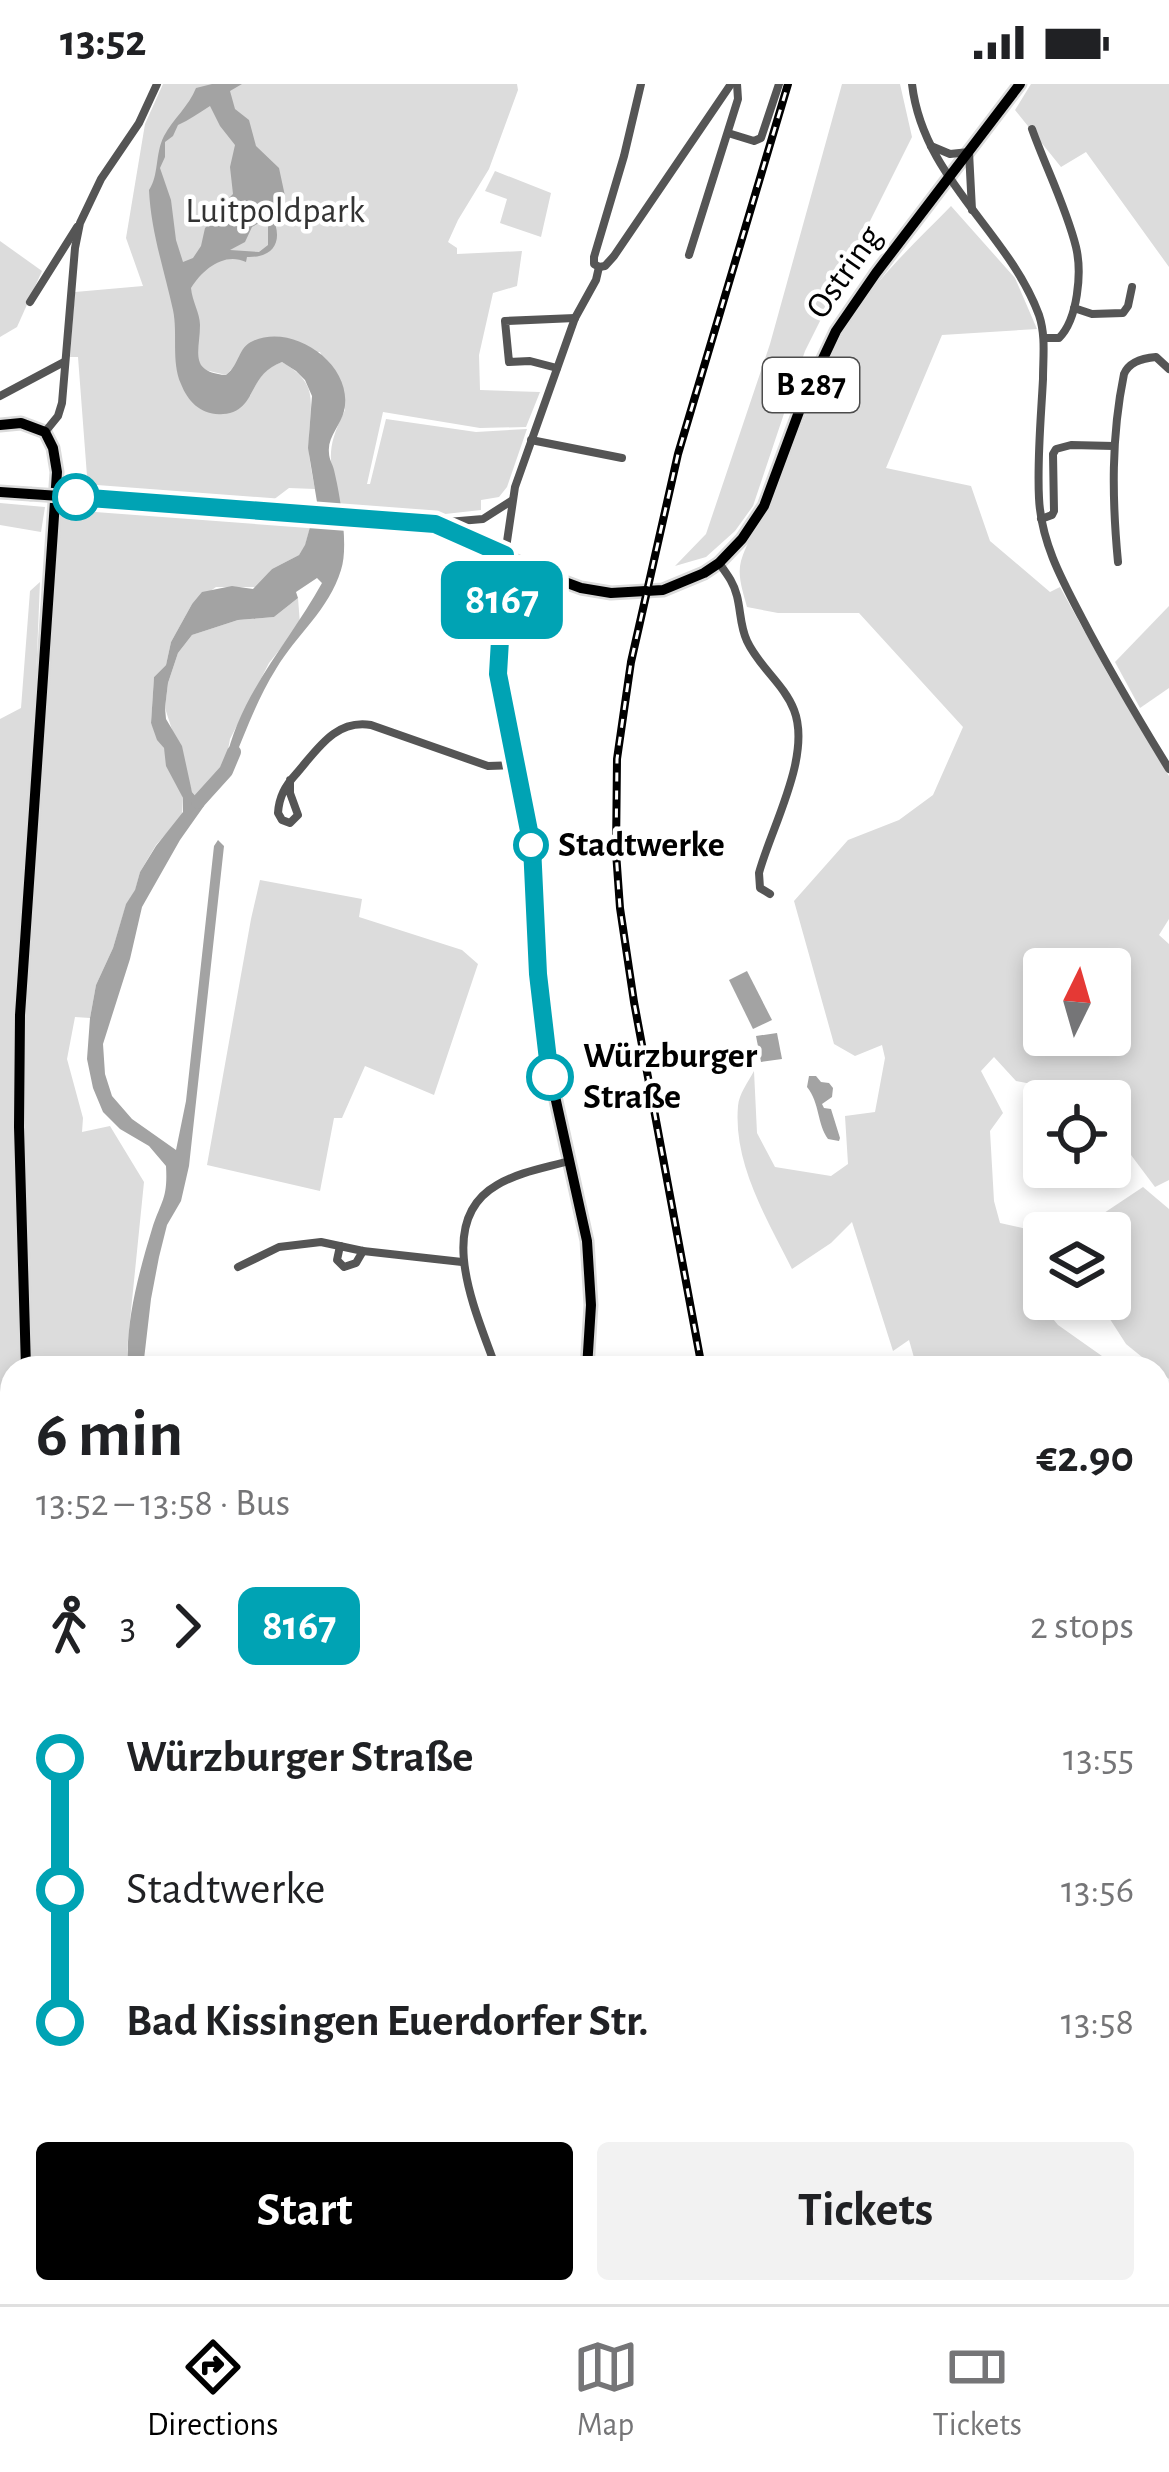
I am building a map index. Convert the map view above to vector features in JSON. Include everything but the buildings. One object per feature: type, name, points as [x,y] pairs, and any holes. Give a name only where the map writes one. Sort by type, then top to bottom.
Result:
[{"type":"main road","name":"Ostring","points":[[2,491],[435,524],[581,588],[633,593],[676,586],[719,563],[742,539],[764,506],[803,401],[836,331],[1020,84]]},
{"type":"main road","points":[[0,425],[21,423],[45,432],[57,472],[20,1015],[26,1356]]},
{"type":"main road","points":[[472,539],[503,585]]},
{"type":"main road","points":[[505,555],[498,674],[532,846],[547,1060],[590,1263],[588,1356]]},
{"type":"main road","points":[[501,614],[519,592],[554,578]]},
{"type":"street","points":[[30,302],[80,224],[100,179],[139,123],[157,84]]},
{"type":"street","points":[[599,268],[593,256],[641,84]]},
{"type":"street","points":[[505,555],[513,500],[531,440],[575,318],[599,268],[614,256],[734,84]]},
{"type":"street","points":[[689,255],[738,99],[734,84]]},
{"type":"street","points":[[728,133],[754,141],[761,138],[779,84]]},
{"type":"street","points":[[912,84],[930,145],[1030,295],[1043,328],[1041,519],[1058,571],[1169,769]]},
{"type":"street","points":[[1032,129],[1077,251],[1074,308],[1065,332],[1059,338],[1044,338]]},
{"type":"street","points":[[930,145],[950,154],[969,152],[972,211]]},
{"type":"street","points":[[45,432],[61,409],[80,224]]},
{"type":"street","points":[[1074,308],[1092,314],[1123,313],[1132,287]]},
{"type":"street","points":[[557,368],[530,361],[508,362],[505,321],[575,318]]},
{"type":"street","points":[[1118,562],[1114,446],[1126,368],[1145,357],[1156,357],[1169,369]]},
{"type":"street","points":[[0,396],[64,362]]},
{"type":"street","points":[[531,440],[622,458]]},
{"type":"street","points":[[1041,519],[1054,512],[1055,448],[1114,446]]},
{"type":"street","points":[[435,524],[483,519],[513,500]]},
{"type":"street","points":[[719,563],[737,595],[746,639],[796,715],[791,781],[759,873],[760,888],[770,894]]},
{"type":"street","points":[[290,780],[298,815],[290,823],[278,813],[290,780],[334,732],[353,723],[370,724],[488,766],[517,764]]},
{"type":"street","points":[[491,1356],[462,1262],[467,1220],[486,1192],[518,1176],[569,1162]]},
{"type":"street","points":[[238,1267],[261,1253],[321,1242],[462,1262]]},
{"type":"street","points":[[340,1246],[337,1260],[344,1267],[356,1263],[363,1251]]},
{"type":"green space","name":"Luitpoldpark","points":[[163,84],[517,84],[489,169],[448,242],[457,254],[522,251],[517,286],[493,293],[479,355],[480,390],[540,392],[526,427],[480,428],[383,412],[367,484],[386,419],[476,432],[527,429],[499,497],[481,500],[481,510],[445,514],[340,506],[331,457],[345,410],[320,352],[238,362],[226,375],[205,370],[198,361],[177,370],[250,396],[262,375],[282,362],[302,378],[310,395],[309,452],[315,489],[289,488],[248,519],[311,524],[299,555],[272,569],[257,587],[216,587],[192,604],[171,642],[166,665],[154,677],[151,723],[183,798],[182,816],[140,872],[96,985],[90,1018],[75,1017],[67,1059],[83,1118],[82,1132],[110,1126],[144,1182],[127,1356],[31,1356],[24,1099],[29,938],[60,511],[82,494],[87,476],[78,357],[70,357],[75,292],[143,286],[126,238],[145,124]]},
{"type":"green space","points":[[842,84],[900,84],[912,137],[805,351],[753,506],[735,531],[706,557],[675,566],[706,534],[770,344]]},
{"type":"green space","points":[[1031,84],[1169,84],[1169,267],[1086,152],[1061,167],[1015,110]]},
{"type":"green space","points":[[495,171],[551,193],[541,237],[500,223],[507,199],[485,191]]},
{"type":"green space","points":[[951,206],[1015,278],[1037,329],[942,335],[886,468],[971,486],[990,541],[1050,592],[1060,587],[1169,776],[1169,919],[1159,935],[1169,944],[1169,1180],[1155,1187],[1131,1155],[1131,1080],[1023,1082],[1016,1081],[994,1057],[981,1071],[1003,1113],[990,1131],[994,1201],[1000,1223],[1023,1228],[1023,1320],[1054,1320],[1102,1356],[914,1356],[909,1340],[893,1351],[852,1222],[792,1269],[754,1190],[741,1149],[739,1102],[754,1071],[757,1133],[775,1167],[831,1176],[848,1164],[845,1116],[875,1112],[885,1058],[882,1045],[855,1056],[834,1044],[794,901],[848,840],[899,820],[933,795],[963,727],[859,613],[778,613],[747,607],[741,584],[745,550],[815,392],[846,329],[879,282]]},
{"type":"green space","points":[[0,241],[42,271],[17,327],[0,337]]},
{"type":"green space","points":[[0,503],[45,507],[41,532],[0,525]]},
{"type":"green space","points":[[40,582],[12,1086],[22,1356],[0,1356],[0,719],[21,708],[30,591]]},
{"type":"green space","points":[[298,598],[300,624],[269,663],[230,739],[225,766],[197,798],[165,708],[178,653],[192,635],[238,620],[274,617]]},
{"type":"green space","points":[[1169,606],[1169,688],[1140,708],[1115,662]]},
{"type":"green space","points":[[260,880],[362,899],[359,917],[462,950],[478,964],[434,1095],[365,1066],[342,1118],[334,1118],[320,1191],[207,1165]]},
{"type":"green space","points":[[1143,1187],[1169,1209],[1169,1356],[1141,1356],[1111,1320],[1131,1320],[1131,1212],[1106,1212]]},
{"type":"shaded area","points":[[242,84],[230,91],[235,109],[249,120],[256,146],[279,168],[285,196],[271,214],[277,239],[271,250],[247,257],[246,262],[230,259],[215,264],[191,288],[200,320],[201,365],[226,375],[248,344],[269,337],[302,343],[331,364],[345,394],[344,411],[329,447],[344,548],[336,584],[269,681],[230,769],[225,766],[241,717],[322,583],[317,578],[296,592],[298,598],[274,617],[238,620],[192,635],[178,653],[168,683],[166,719],[182,746],[192,792],[197,798],[209,791],[142,907],[103,1044],[112,1096],[132,1119],[176,1150],[186,1101],[214,846],[218,840],[224,846],[189,1166],[159,1257],[144,1356],[128,1356],[134,1298],[165,1193],[166,1166],[149,1146],[103,1112],[87,1059],[96,985],[126,904],[156,846],[183,812],[183,798],[151,723],[154,677],[166,665],[171,642],[202,592],[232,586],[253,589],[272,569],[299,555],[317,502],[308,448],[312,396],[296,371],[282,362],[271,368],[242,406],[223,414],[197,406],[178,375],[173,310],[149,190],[164,136],[196,88]],"holes":[[[210,106],[235,145],[230,167],[233,194],[226,216],[219,215],[205,228],[201,246],[193,258],[183,262],[160,168],[165,142],[178,125]],[[264,220],[268,245],[259,252],[230,250],[245,242],[252,227]]]},
{"type":"shaded area","points":[[747,971],[772,1020],[753,1029],[729,980]]},
{"type":"shaded area","points":[[777,1033],[782,1059],[761,1062],[756,1036]]},
{"type":"shaded area","points":[[809,1076],[833,1088],[832,1097],[822,1104],[831,1109],[839,1141],[824,1133],[807,1087]]},
{"type":"waterway","points":[[198,802],[226,771],[234,752]]},
{"type":"railway","points":[[700,1356],[620,908],[617,759],[631,662],[678,454],[788,84]]},
{"type":"bus line","name":"8167","points":[[76,497],[435,524],[505,555],[498,674],[532,846],[538,974],[550,1077]]},
{"type":"place","name":"Stadtwerke","points":[[531,845]]},
{"type":"place","name":"Würzburger Straße","points":[[550,1077]]}]
